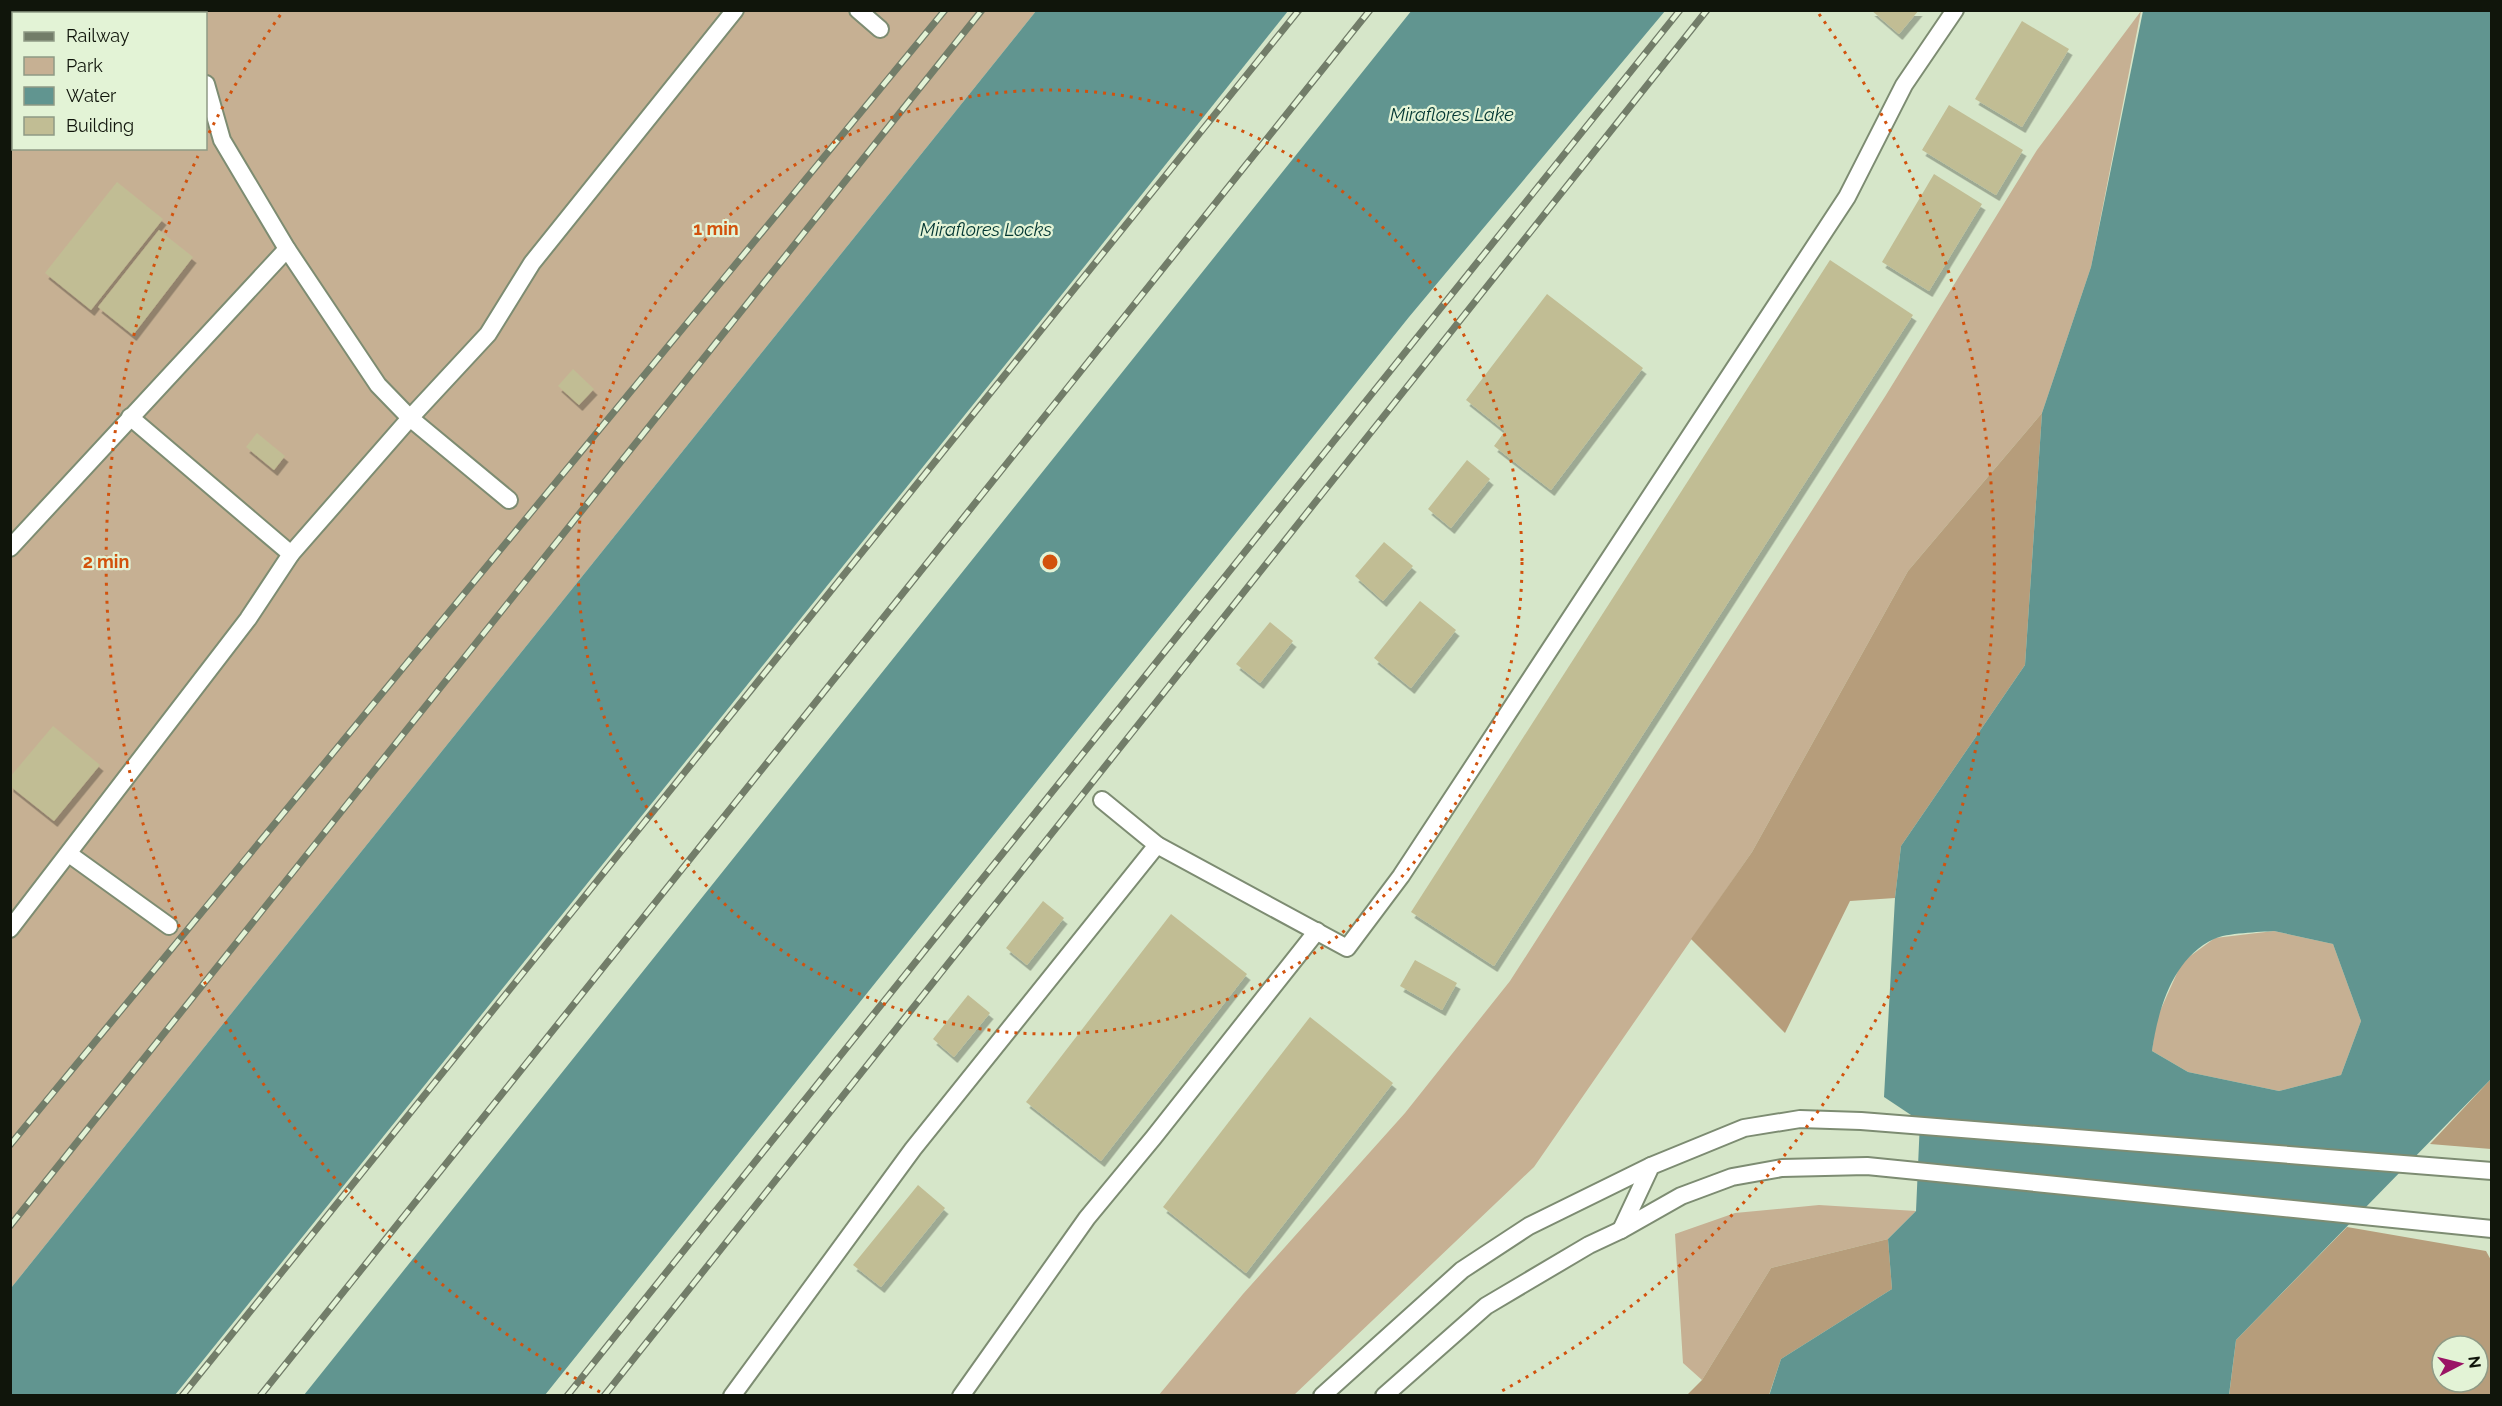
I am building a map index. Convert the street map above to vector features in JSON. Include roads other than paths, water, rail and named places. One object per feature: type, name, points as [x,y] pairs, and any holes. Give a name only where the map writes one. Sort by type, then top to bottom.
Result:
[{"type":"lane","points":[[10,929],[248,619],[291,555],[410,418],[488,334],[532,263],[735,10]]},
{"type":"lane","points":[[858,10],[880,29]]},
{"type":"lane","points":[[1102,800],[1156,845],[1347,948],[1401,876],[1847,198],[1904,85],[1955,10]]},
{"type":"lane","points":[[207,88],[222,140],[286,249],[378,385],[410,418],[509,500]]},
{"type":"lane","points":[[10,548],[286,249]]},
{"type":"lane","points":[[130,417],[291,555]]},
{"type":"lane","points":[[732,1395],[913,1149],[1156,845]]},
{"type":"lane","points":[[69,854],[169,926]]},
{"type":"lane","points":[[961,1395],[1087,1218],[1317,931]]},
{"type":"lane","points":[[1322,1395],[1462,1270],[1529,1226],[1651,1166],[1744,1128],[1800,1119],[1861,1121],[2492,1171]]},
{"type":"lane","points":[[1621,1230],[1651,1166]]},
{"type":"lane","points":[[1384,1395],[1486,1306],[1589,1245],[1621,1230],[1681,1196],[1732,1177],[1782,1168],[1867,1166],[2492,1228]]},
{"type":"water","name":"Miraflores Lake","points":[[1412,10],[1665,11],[1409,317],[545,1395],[304,1395]]},
{"type":"water","name":"Miraflores Locks","points":[[1036,11],[1288,11],[175,1395],[11,1395],[11,1288]]},
{"type":"water","points":[[2143,11],[2491,11],[2491,1079],[2236,1340],[2229,1395],[1769,1396],[1781,1359],[1892,1289],[1888,1239],[1916,1211],[1920,1121],[1884,1097],[1895,898],[1901,846],[2025,665],[2042,413],[2091,267]],"holes":[[[2274,931],[2333,944],[2361,1021],[2341,1075],[2279,1091],[2188,1072],[2152,1051],[2158,1018],[2170,986],[2188,959],[2214,939],[2235,934]]]},
{"type":"railway","points":[[10,1145],[945,10]]},
{"type":"railway","points":[[10,1226],[982,10]]},
{"type":"railway","points":[[182,1396],[1299,10]]},
{"type":"railway","points":[[260,1396],[1370,10]]},
{"type":"railway","points":[[567,1396],[1680,10]]},
{"type":"railway","points":[[604,1396],[1707,10]]}]
